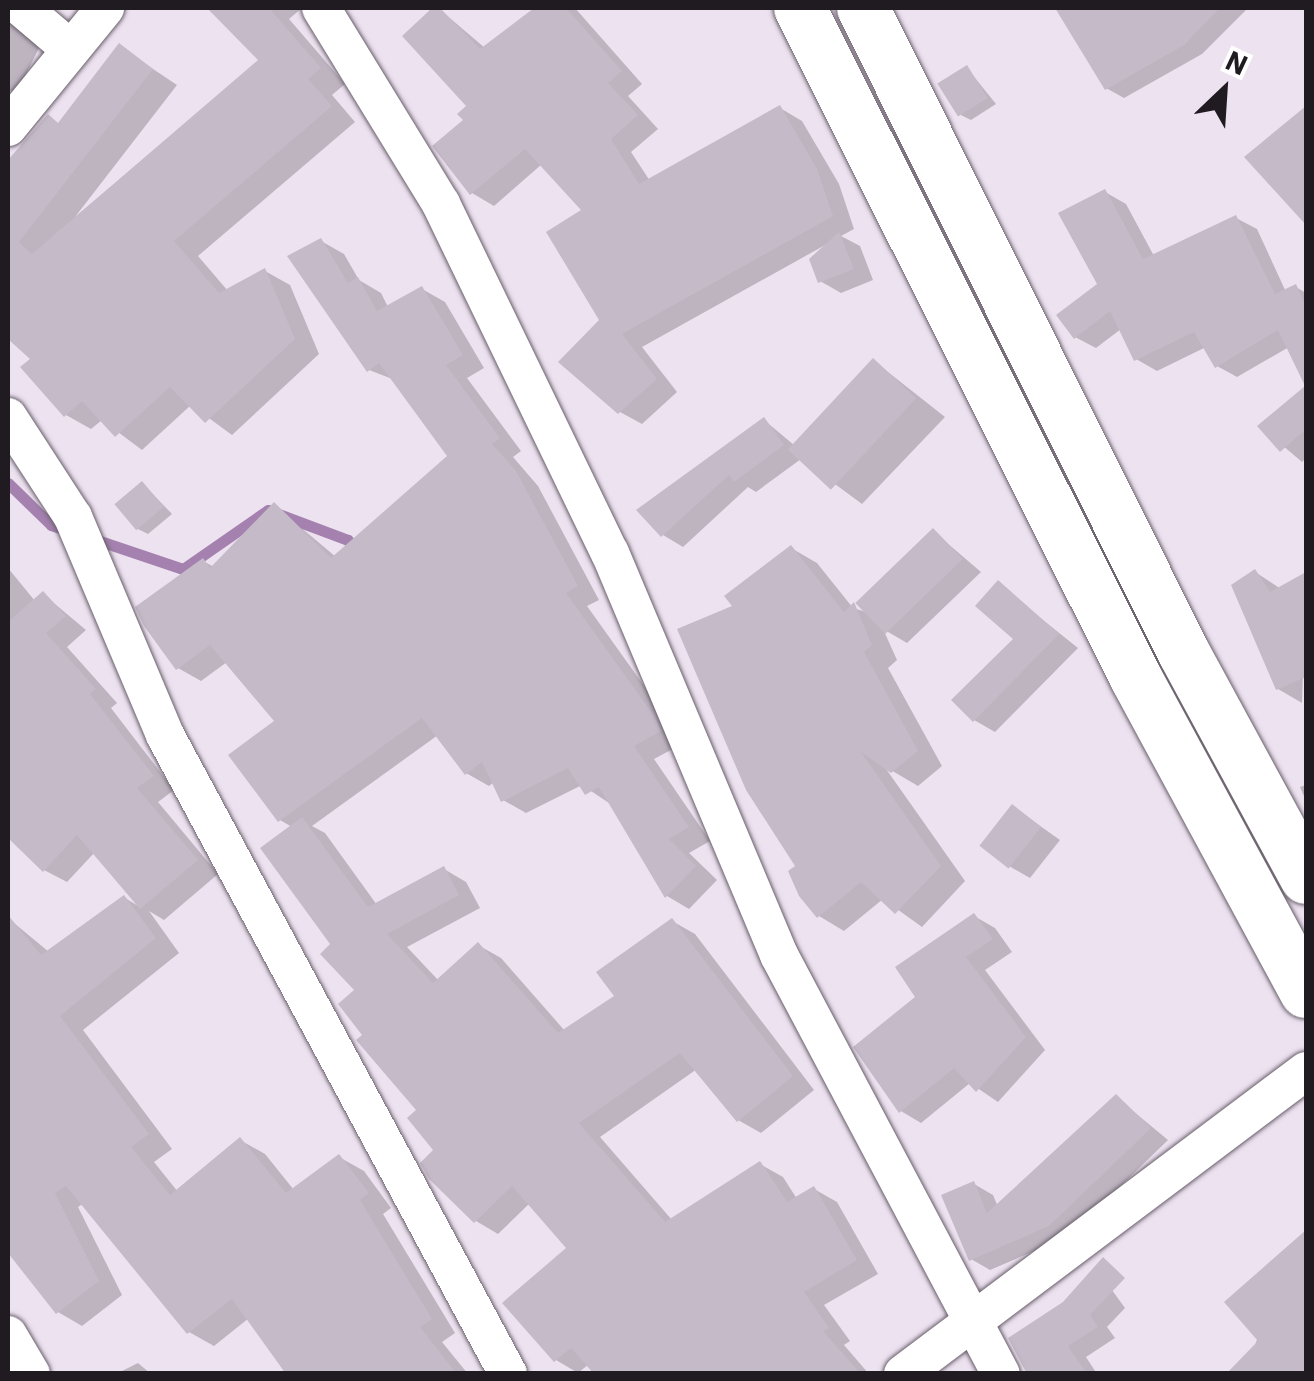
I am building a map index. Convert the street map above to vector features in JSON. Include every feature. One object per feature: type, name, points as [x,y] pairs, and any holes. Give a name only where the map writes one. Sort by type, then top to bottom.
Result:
[{"type":"main road","points":[[800,8],[1127,660],[1306,992]]},
{"type":"main road","points":[[863,8],[1184,653],[1306,878]]},
{"type":"street","points":[[22,8],[68,47]]},
{"type":"street","points":[[8,126],[68,47],[105,8]]},
{"type":"street","points":[[321,8],[441,204],[610,552],[778,955],[1001,1374]]},
{"type":"street","points":[[8,417],[73,516],[84,555],[165,735],[508,1374]]},
{"type":"street","points":[[903,1374],[1306,1072]]},
{"type":"street","points":[[8,1334],[31,1374]]},
{"type":"building","points":[[207,8],[269,8],[321,68],[308,79],[332,106],[174,241],[219,293],[265,268],[295,339],[205,423],[170,387],[115,437],[82,401],[64,417],[20,367],[30,359],[8,339],[8,160],[48,114],[58,123],[119,43],[153,69],[19,242],[32,254],[258,60]]},
{"type":"building","points":[[432,8],[440,8],[480,49],[534,8],[566,8],[622,71],[608,83],[638,115],[611,139],[639,184],[780,105],[817,169],[833,216],[622,334],[657,379],[618,414],[558,362],[599,320],[546,232],[581,210],[525,149],[470,195],[432,146],[463,120],[457,114],[466,106],[402,36]]},
{"type":"building","points":[[1055,8],[1220,8],[1184,45],[1105,90]]},
{"type":"building","points":[[967,65],[988,98],[958,117],[937,84]]},
{"type":"building","points":[[1306,106],[1306,225],[1244,157]]},
{"type":"building","points":[[1105,189],[1143,259],[1236,215],[1275,294],[1296,284],[1306,307],[1306,429],[1280,452],[1257,426],[1305,386],[1278,330],[1215,368],[1194,332],[1134,361],[1110,311],[1074,339],[1056,315],[1097,284],[1058,213]]},
{"type":"building","points":[[839,232],[854,269],[818,283],[809,259]]},
{"type":"building","points":[[321,238],[348,283],[358,277],[377,311],[422,286],[463,355],[446,365],[500,438],[492,444],[516,471],[578,586],[566,593],[654,716],[661,731],[634,746],[689,827],[669,839],[696,866],[665,898],[599,787],[585,795],[568,768],[501,802],[482,762],[465,775],[422,718],[278,822],[228,755],[274,721],[210,645],[176,670],[144,626],[135,607],[203,558],[210,568],[274,502],[331,558],[447,456],[379,363],[367,372],[287,256]]},
{"type":"building","points":[[873,358],[916,398],[831,490],[788,449]]},
{"type":"building","points":[[764,417],[784,445],[734,482],[729,475],[661,537],[636,510]]},
{"type":"building","points":[[142,481],[164,507],[136,530],[114,504]]},
{"type":"building","points":[[933,528],[963,559],[885,634],[855,603]]},
{"type":"building","points":[[791,545],[844,612],[854,602],[872,645],[864,652],[918,751],[891,773],[861,752],[941,866],[895,914],[861,882],[817,918],[799,896],[788,871],[795,866],[746,790],[677,629],[732,606],[724,596]]},
{"type":"building","points":[[1255,569],[1270,592],[1306,572],[1306,677],[1276,690],[1231,585]]},
{"type":"building","points":[[998,580],[1059,634],[973,722],[951,700],[1013,639],[975,606]]},
{"type":"building","points":[[43,591],[66,616],[46,633],[96,689],[90,694],[154,776],[137,788],[198,860],[140,909],[77,835],[43,872],[8,838],[8,622]]},
{"type":"building","points":[[1012,804],[1041,827],[1009,869],[979,846]]},
{"type":"building","points":[[302,817],[368,907],[444,866],[459,895],[387,934],[433,983],[478,942],[558,1033],[614,996],[596,972],[672,918],[793,1076],[737,1122],[680,1053],[579,1123],[665,1222],[760,1161],[787,1202],[814,1186],[857,1260],[804,1292],[829,1328],[823,1331],[861,1374],[594,1374],[571,1348],[554,1362],[502,1303],[566,1248],[512,1186],[474,1223],[429,1179],[420,1163],[433,1150],[407,1118],[416,1110],[356,1040],[362,1035],[338,1004],[354,990],[320,954],[330,944],[260,848]]},
{"type":"building","points":[[124,895],[156,938],[60,1016],[149,1134],[131,1147],[170,1195],[240,1137],[286,1193],[339,1154],[369,1193],[360,1200],[432,1319],[420,1327],[457,1374],[286,1374],[232,1299],[187,1334],[66,1186],[55,1193],[99,1281],[56,1314],[8,1253],[8,915],[41,955]]},
{"type":"building","points":[[974,913],[993,939],[966,957],[1026,1037],[976,1092],[954,1068],[899,1113],[853,1047],[915,997],[895,967]]},
{"type":"building","points":[[1116,1094],[1151,1128],[1049,1226],[969,1261],[941,1195],[974,1181],[987,1213]]},
{"type":"building","points":[[1306,1230],[1306,1374],[1226,1374],[1258,1341],[1224,1302]]},
{"type":"building","points":[[1103,1257],[1125,1278],[1090,1315],[1098,1327],[1068,1346],[1087,1374],[1027,1374],[1008,1338],[1063,1302]]},
{"type":"waterway","points":[[8,483],[51,525],[68,531]]},
{"type":"waterway","points":[[91,538],[183,569],[268,510],[348,540],[356,552]]}]
